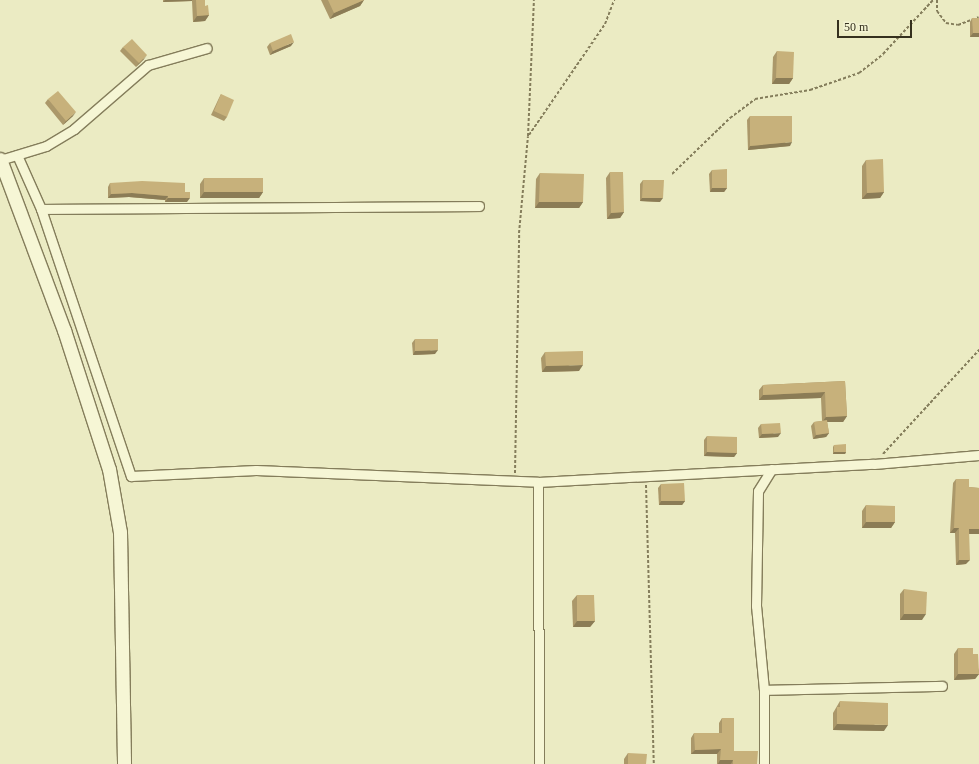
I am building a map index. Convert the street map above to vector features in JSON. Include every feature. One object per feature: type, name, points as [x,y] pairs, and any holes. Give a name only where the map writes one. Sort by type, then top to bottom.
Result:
[{"type":"street","points":[[124,764],[120,532],[109,469],[62,323],[0,160],[46,146],[74,129],[148,65],[207,48]]},
{"type":"street","points":[[17,155],[40,209],[131,476],[256,470],[538,482],[874,464],[979,455]]},
{"type":"street","points":[[40,209],[479,206]]},
{"type":"street","points":[[764,764],[764,690],[756,606],[758,491],[772,469]]},
{"type":"street","points":[[538,482],[540,764]]},
{"type":"street","points":[[764,690],[942,686]]},
{"type":"path","points":[[515,482],[519,233],[528,136],[534,0]]},
{"type":"path","points":[[528,136],[606,24],[614,0]]},
{"type":"path","points":[[672,174],[730,118],[755,99],[810,90],[859,73],[883,54],[933,0]]},
{"type":"path","points":[[937,0],[937,11],[946,24],[958,25],[979,17]]},
{"type":"path","points":[[874,464],[979,350]]},
{"type":"path","points":[[646,476],[654,764]]},
{"type":"building","points":[[196,0],[205,0],[205,6],[208,5],[209,15],[197,16]]},
{"type":"building","points":[[328,0],[364,0],[334,13]]},
{"type":"building","points":[[972,18],[979,18],[979,33],[973,33]]},
{"type":"building","points":[[291,34],[294,42],[273,51],[270,43]]},
{"type":"building","points":[[132,39],[147,55],[139,63],[123,47]]},
{"type":"building","points":[[777,51],[794,52],[793,78],[776,78]]},
{"type":"building","points":[[58,91],[76,112],[66,121],[48,99]]},
{"type":"building","points":[[221,94],[234,100],[227,117],[214,111]]},
{"type":"building","points":[[750,116],[792,116],[792,142],[750,146]]},
{"type":"building","points":[[883,159],[884,192],[867,193],[866,160]]},
{"type":"building","points":[[727,169],[727,188],[712,188],[712,170]]},
{"type":"building","points":[[610,172],[623,172],[624,212],[611,213]]},
{"type":"building","points":[[540,173],[584,174],[583,202],[539,202]]},
{"type":"building","points":[[204,178],[263,178],[263,192],[204,192]]},
{"type":"building","points":[[643,180],[664,180],[663,198],[642,198]]},
{"type":"building","points":[[142,181],[185,183],[185,192],[190,192],[190,198],[168,198],[168,196],[132,193],[111,194],[110,183]]},
{"type":"building","points":[[415,339],[438,339],[438,350],[415,351]]},
{"type":"building","points":[[583,351],[583,365],[546,366],[545,352]]},
{"type":"building","points":[[845,381],[847,416],[826,417],[825,392],[763,395],[763,385]]},
{"type":"building","points":[[827,420],[829,433],[816,435],[814,422]]},
{"type":"building","points":[[780,423],[781,433],[762,434],[761,424]]},
{"type":"building","points":[[707,436],[737,437],[737,453],[707,452]]},
{"type":"building","points":[[846,444],[846,452],[834,452],[834,445]]},
{"type":"building","points":[[956,479],[969,479],[969,487],[979,488],[979,529],[969,529],[970,560],[959,560],[959,528],[954,528]]},
{"type":"building","points":[[684,483],[685,501],[661,501],[661,484]]},
{"type":"building","points":[[866,505],[895,506],[895,522],[866,522]]},
{"type":"building","points":[[904,589],[927,592],[926,614],[904,614]]},
{"type":"building","points":[[577,595],[594,595],[595,621],[577,621]]},
{"type":"building","points":[[958,648],[973,648],[973,654],[978,654],[979,674],[958,674]]},
{"type":"building","points":[[840,701],[888,703],[888,725],[837,724],[837,707],[840,707]]},
{"type":"building","points":[[722,718],[734,718],[734,751],[758,751],[757,764],[733,764],[733,760],[720,760],[721,749],[695,750],[694,733],[722,733]]},
{"type":"building","points":[[628,753],[647,754],[646,764],[628,764]]}]
